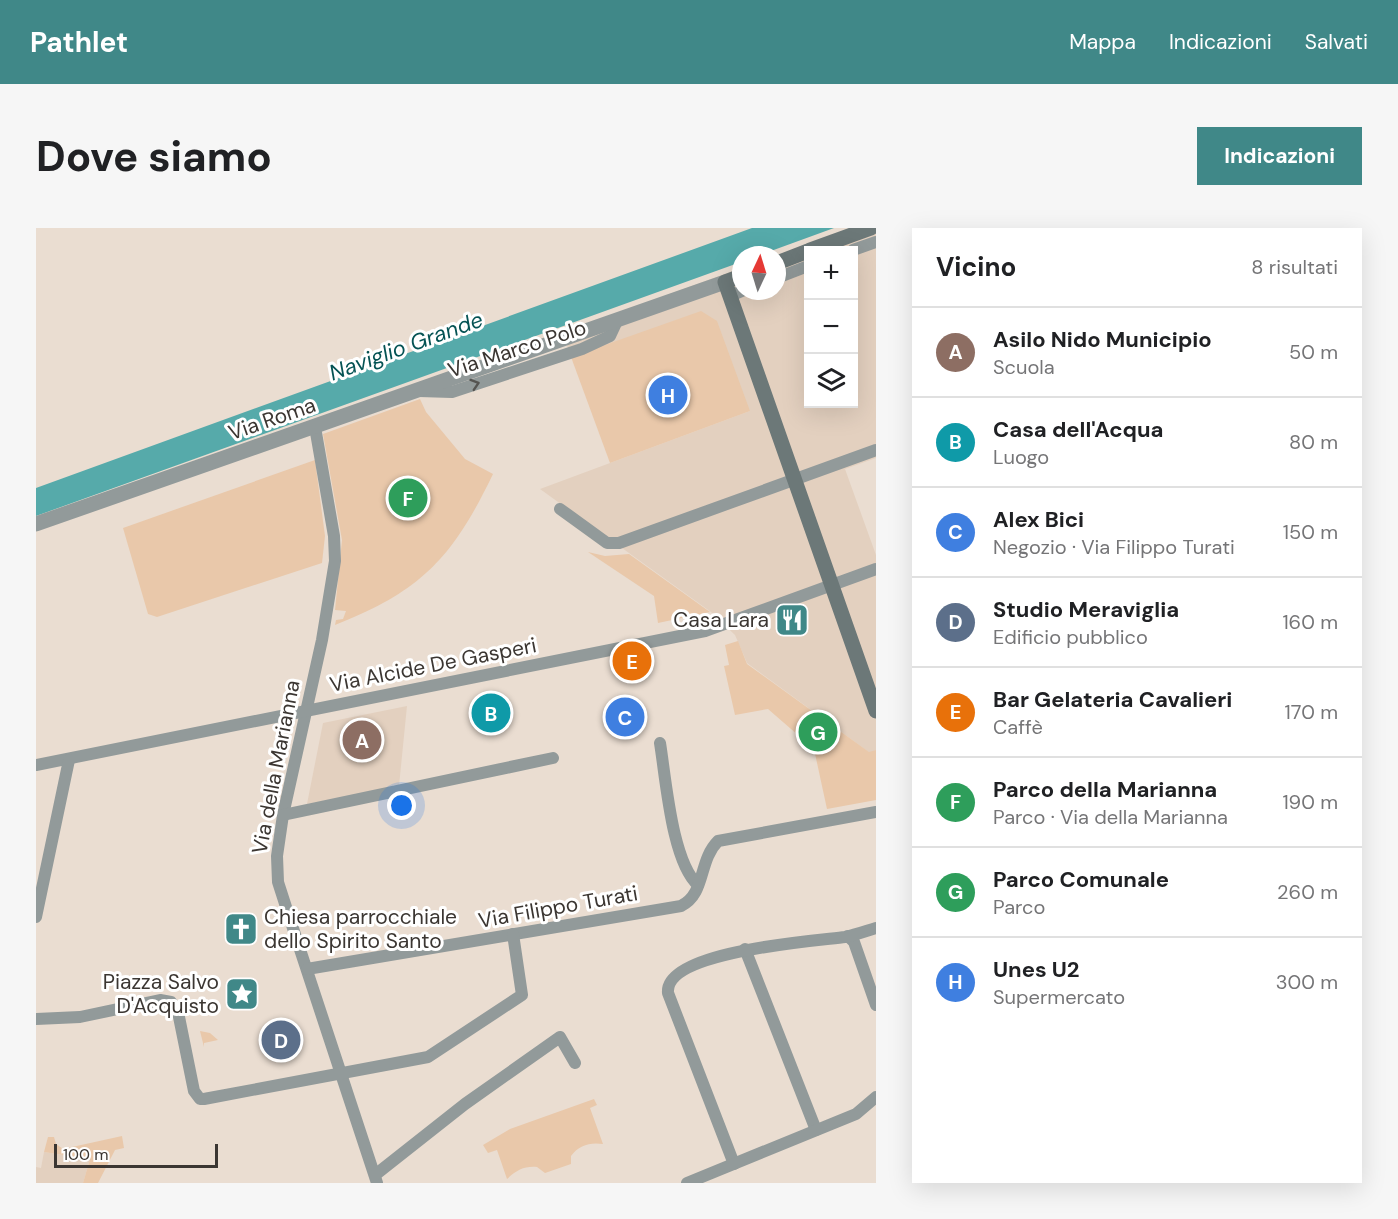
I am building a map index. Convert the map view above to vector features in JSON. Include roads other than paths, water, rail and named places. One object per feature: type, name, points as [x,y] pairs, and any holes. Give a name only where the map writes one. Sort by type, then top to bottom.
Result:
[{"type":"main road","points":[[822,246],[871,228]]},
{"type":"main road","points":[[786,260],[804,253]]},
{"type":"main road","points":[[735,300],[832,586],[871,680],[876,711]]},
{"type":"street","points":[[858,248],[876,242]]},
{"type":"street","points":[[786,275],[804,268]]},
{"type":"street","name":"Via Roma","points":[[36,524],[617,321],[732,290]]},
{"type":"street","name":"Via della Marianna","points":[[315,427],[335,548],[322,640],[283,815],[276,870],[376,1179],[465,1104],[560,1037],[575,1063]]},
{"type":"street","points":[[560,509],[607,543],[620,543],[876,450]]},
{"type":"street","name":"Via Alcide De Gasperi","points":[[36,765],[705,631],[876,569]]},
{"type":"street","points":[[660,743],[680,858],[688,876],[698,885]]},
{"type":"street","points":[[283,815],[553,758]]},
{"type":"street","points":[[36,917],[69,760]]},
{"type":"street","name":"Via Filippo Turati","points":[[307,969],[681,906],[694,896],[705,859],[718,841],[876,812]]},
{"type":"street","points":[[734,1164],[668,986],[672,978],[716,957],[745,949],[848,936],[876,928]]},
{"type":"street","points":[[36,1019],[80,1017],[160,1000],[171,1002],[178,1012],[194,1091],[200,1099],[428,1057],[519,999],[523,991],[513,934]]},
{"type":"street","points":[[848,936],[854,942],[876,1005]]},
{"type":"street","points":[[745,949],[816,1130]]},
{"type":"street","points":[[687,1183],[856,1114],[876,1097]]},
{"type":"water","points":[[752,228],[834,228],[785,246],[732,246],[732,265],[36,516],[36,488]]},
{"type":"place","name":"Unes U2","points":[[668,395]]},
{"type":"place","name":"Parco della Marianna","points":[[408,498]]},
{"type":"place","name":"Casa Lara","points":[[792,620]]},
{"type":"place","name":"Bar Gelateria Cavalieri","points":[[632,661]]},
{"type":"place","name":"Casa dell'Acqua","points":[[491,713]]},
{"type":"place","name":"Alex Bici","points":[[625,717]]},
{"type":"place","name":"Parco Comunale","points":[[818,732]]},
{"type":"place","name":"Asilo Nido Municipio","points":[[362,740]]},
{"type":"place","name":"Chiesa parrocchiale dello Spirito Santo","points":[[241,929]]},
{"type":"place","name":"Piazza Salvo D'Acquisto","points":[[242,994]]},
{"type":"place","name":"Studio Meraviglia","points":[[281,1040]]},
{"type":"water label","name":"Naviglio Grande","points":[[406,346]]}]
